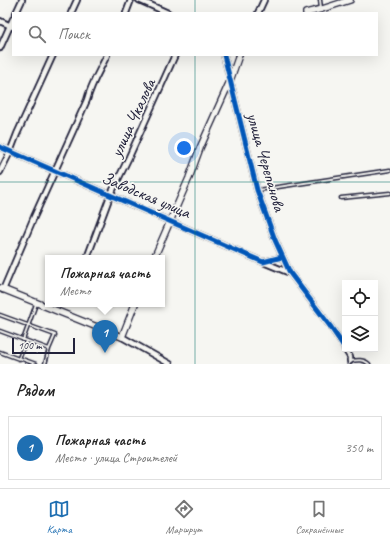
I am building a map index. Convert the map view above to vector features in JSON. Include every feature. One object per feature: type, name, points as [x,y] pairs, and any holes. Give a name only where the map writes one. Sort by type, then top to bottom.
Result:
[{"type":"street","points":[[16,12],[22,0]]},
{"type":"street","points":[[71,12],[77,0]]},
{"type":"street","points":[[126,12],[131,0]]},
{"type":"street","points":[[139,0],[166,12]]},
{"type":"street","points":[[258,12],[264,0]]},
{"type":"street","points":[[310,12],[350,0]]},
{"type":"street","points":[[0,21],[12,26],[0,48]]},
{"type":"street","points":[[0,172],[52,56]]},
{"type":"street","points":[[45,306],[2,289],[87,100],[96,75],[101,69],[107,56]]},
{"type":"street","name":"улица Чкалова","points":[[88,255],[110,196],[175,56]]},
{"type":"street","name":"улица Черепанова","points":[[224,56],[257,190],[282,257],[290,273]]},
{"type":"street","points":[[155,255],[230,81],[239,56]]},
{"type":"street","name":"Заводская улица","points":[[0,147],[290,273]]},
{"type":"street","points":[[263,262],[282,257]]},
{"type":"street","points":[[290,273],[342,344]]},
{"type":"street","points":[[48,307],[122,337],[170,364]]},
{"type":"street","points":[[122,337],[134,307]]},
{"type":"street","points":[[347,352],[350,357],[350,362]]},
{"type":"lane","points":[[320,0],[322,9]]},
{"type":"lane","points":[[257,190],[390,170]]},
{"type":"lane","points":[[341,198],[390,193]]},
{"type":"lane","points":[[19,358],[36,302]]},
{"type":"lane","points":[[0,315],[55,335],[44,364]]},
{"type":"lane","points":[[0,331],[49,349]]},
{"type":"lane","points":[[0,352],[36,364]]},
{"type":"lane","points":[[350,362],[364,361],[369,364]]},
{"type":"cycle path","points":[[224,56],[257,190],[275,240],[290,273],[342,344]]},
{"type":"cycle path","points":[[0,147],[263,262],[282,257]]},
{"type":"place","name":"Пожарная часть","points":[[105,353]]}]
